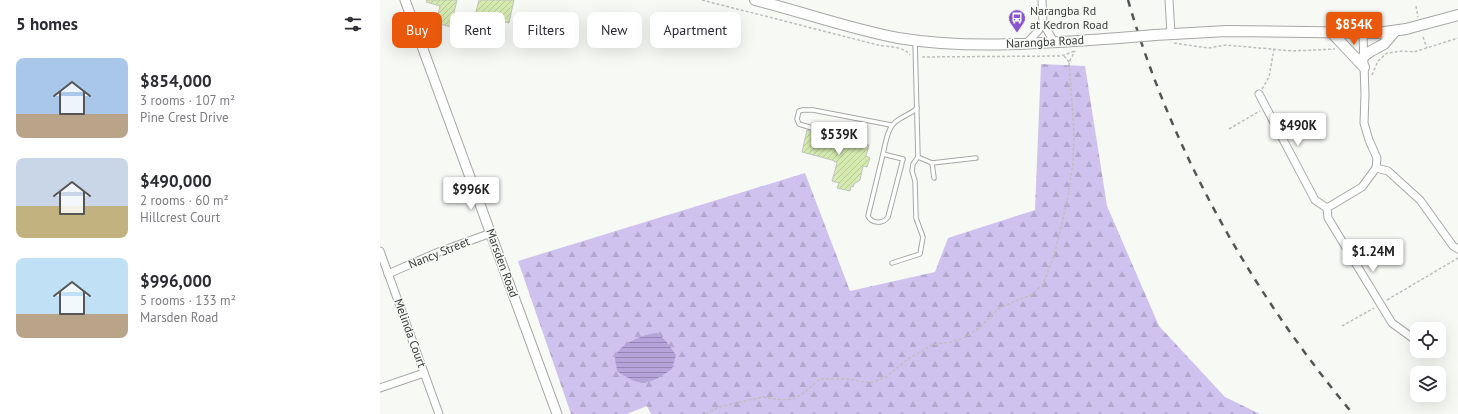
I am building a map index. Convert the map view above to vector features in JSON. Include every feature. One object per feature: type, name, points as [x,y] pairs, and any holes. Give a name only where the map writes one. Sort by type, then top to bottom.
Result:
[{"type":"main road","name":"Narangba Road","points":[[755,0],[869,32],[915,40],[958,45],[1026,44],[1155,35],[1171,38],[1227,31],[1363,34],[1417,27],[1458,15]]},
{"type":"main road","points":[[1364,56],[1384,44],[1395,31]]},
{"type":"main road","points":[[1332,33],[1364,72]]},
{"type":"street","name":"Marsden Road","points":[[405,0],[557,414]]},
{"type":"street","points":[[1042,0],[1043,22],[1054,42]]},
{"type":"street","points":[[1168,0],[1171,38]]},
{"type":"street","points":[[1026,44],[1038,31],[1043,22]]},
{"type":"street","points":[[1327,208],[1362,187],[1376,168],[1377,158],[1369,140],[1364,123],[1363,34]]},
{"type":"street","points":[[1259,94],[1315,200],[1327,208]]},
{"type":"street","points":[[1376,168],[1388,171],[1420,200],[1453,246],[1458,250]]},
{"type":"street","points":[[1327,208],[1328,218],[1392,323],[1410,336]]},
{"type":"street","name":"Nancy Street","points":[[388,274],[436,253],[491,233]]},
{"type":"street","name":"Melinda Court","points":[[380,251],[439,414]]},
{"type":"street","points":[[380,388],[424,373]]},
{"type":"lane","points":[[892,263],[920,254],[923,237],[916,218],[915,181],[912,171],[913,164],[918,157],[915,40]]},
{"type":"lane","points":[[883,154],[903,159],[888,217],[884,221],[874,222],[868,216],[883,154],[891,125],[904,116],[911,114],[917,108]]},
{"type":"lane","points":[[822,131],[799,124],[797,119],[799,111],[813,110],[891,125]]},
{"type":"lane","points":[[918,157],[932,164],[976,158]]},
{"type":"lane","points":[[932,164],[934,178]]},
{"type":"path","points":[[702,0],[878,46],[905,50],[911,57]]},
{"type":"path","points":[[1416,6],[1419,18]]},
{"type":"path","points":[[1423,37],[1427,48]]},
{"type":"path","points":[[1171,38],[1208,48],[1226,45],[1274,48],[1294,51],[1338,49]]},
{"type":"path","points":[[1364,72],[1372,76],[1378,61],[1388,53],[1403,51],[1414,52],[1458,38]]},
{"type":"path","points":[[1259,94],[1269,77],[1274,48]]},
{"type":"path","points":[[706,414],[719,407],[763,397],[781,400],[793,399],[804,393],[820,379],[848,379],[870,383],[886,377],[908,359],[932,345],[951,342],[966,337],[998,309],[1032,295],[1043,284],[1054,256],[1067,202],[1073,162],[1074,132],[1069,62],[1075,51],[1064,56],[923,58]]},
{"type":"path","points":[[929,57],[930,52]]},
{"type":"path","points":[[1064,56],[1069,62]]},
{"type":"path","points":[[1229,129],[1266,108]]},
{"type":"path","points":[[1342,326],[1458,258]]},
{"type":"green space","points":[[1041,64],[1085,66],[1107,206],[1159,326],[1225,397],[1260,414],[651,414],[647,406],[627,414],[571,414],[518,261],[805,173],[850,291],[935,272],[948,238],[1035,210]]},
{"type":"shaded area","points":[[657,333],[666,341],[676,355],[672,369],[651,381],[645,382],[632,380],[617,371],[615,358],[621,348],[645,335]]},
{"type":"building","points":[[427,0],[457,0],[454,12],[450,12],[450,27],[442,25],[442,12],[439,12],[440,6],[426,2]]},
{"type":"building","points":[[479,0],[514,0],[509,23],[505,22],[505,12],[476,12]]},
{"type":"building","points":[[807,130],[831,137],[832,134],[844,137],[844,134],[853,136],[852,141],[869,145],[866,156],[870,158],[867,167],[863,166],[860,180],[854,184],[853,187],[851,186],[850,191],[837,188],[839,183],[832,181],[837,163],[832,160],[802,152]]},
{"type":"railway","points":[[1128,0],[1146,56],[1168,112],[1192,166],[1219,219],[1281,320],[1316,368],[1353,414]]},
{"type":"place","name":"Narangba Rd at Kedron Road","points":[[1017,33]]}]
